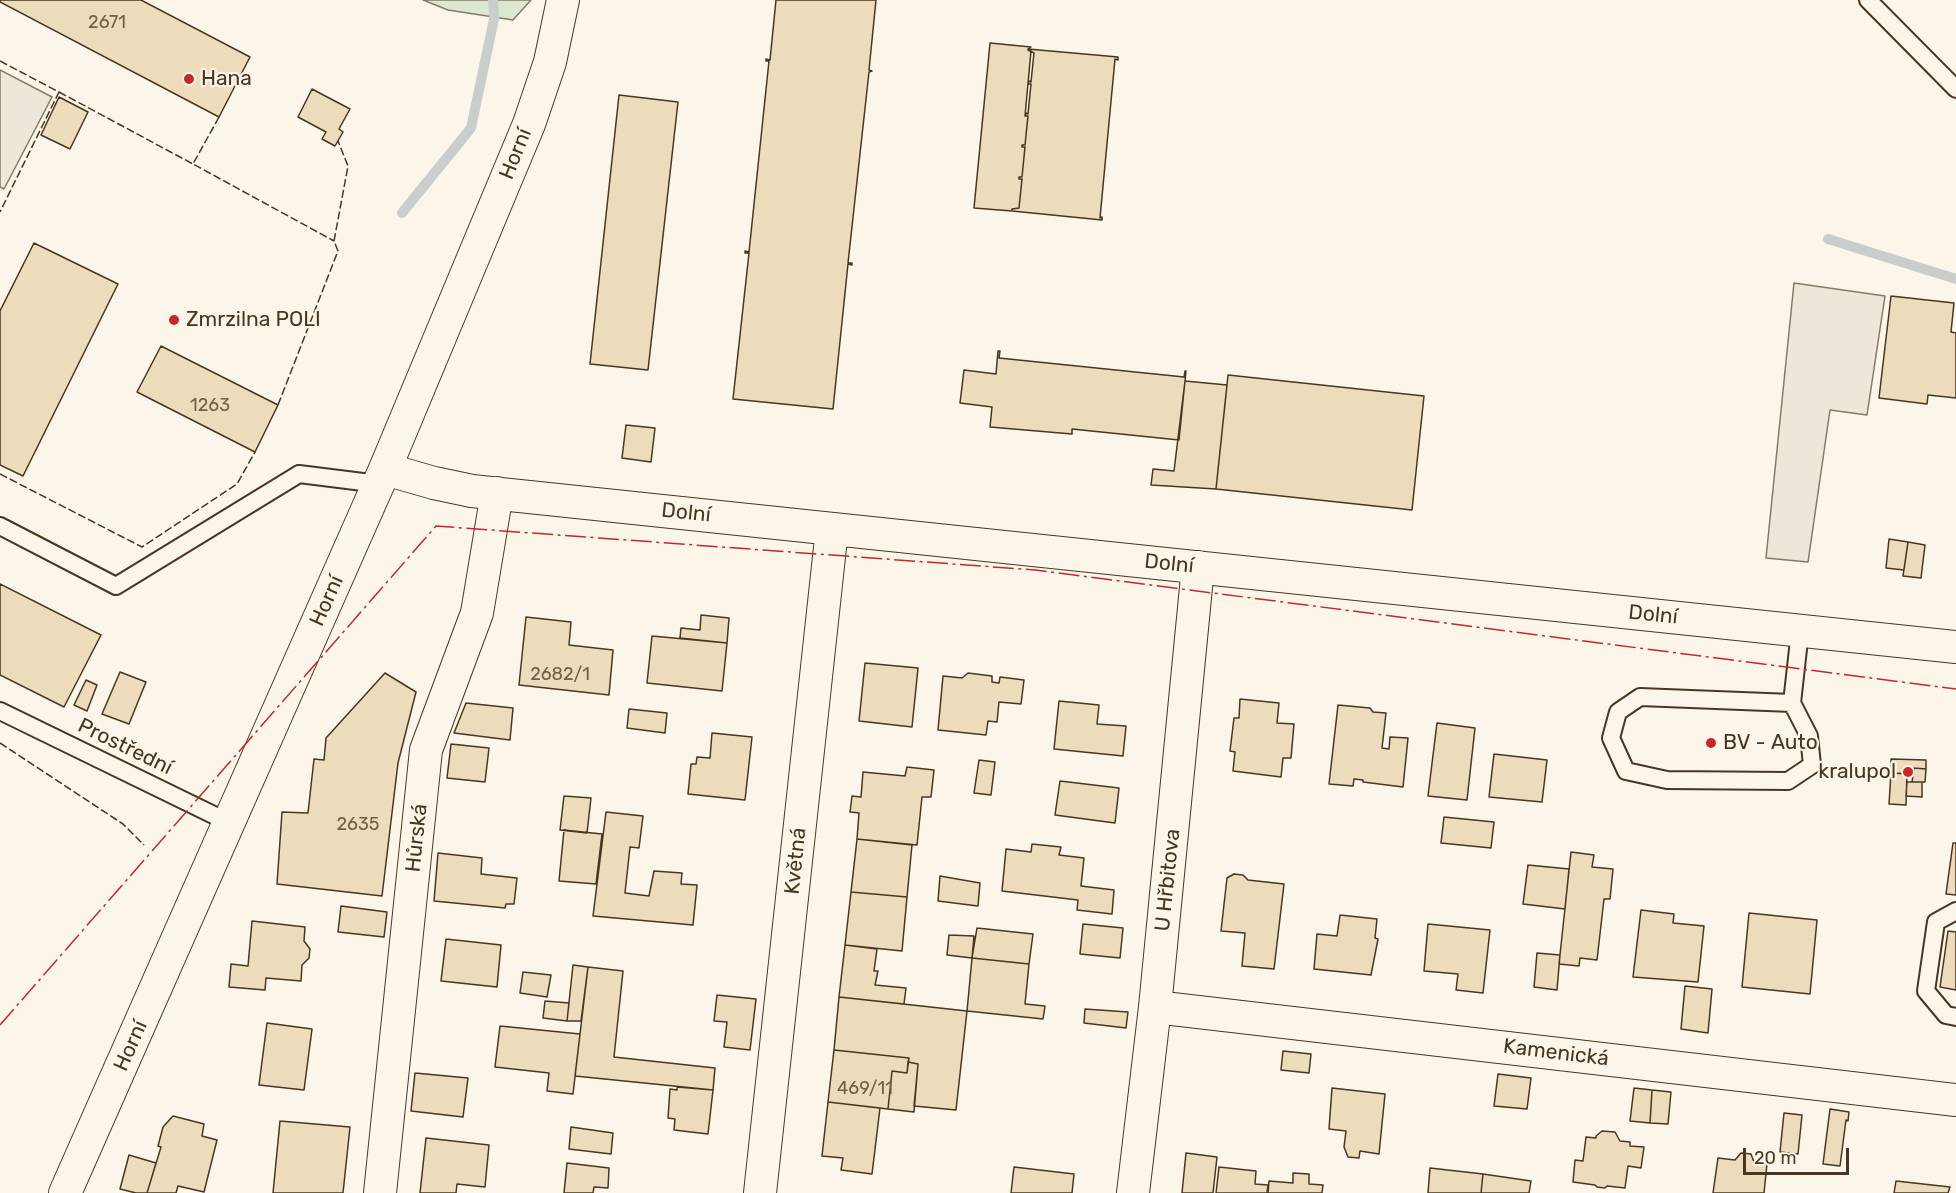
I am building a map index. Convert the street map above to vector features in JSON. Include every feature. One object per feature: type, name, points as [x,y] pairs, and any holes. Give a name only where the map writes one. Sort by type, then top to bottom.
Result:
[{"type":"street","name":"Horní","points":[[65,1193],[382,476],[529,124],[550,62],[563,0]]},
{"type":"street","name":"Dolní","points":[[382,476],[472,491],[1956,647]]},
{"type":"street","name":"Hůrská","points":[[380,1193],[426,750],[477,613],[497,493]]},
{"type":"street","name":"Květná","points":[[760,1193],[832,529]]},
{"type":"street","name":"U Hřbitova","points":[[1133,1193],[1155,1007],[1198,567]]},
{"type":"street","name":"Kamenická","points":[[1155,1007],[1956,1100]]},
{"type":"lane","points":[[1868,0],[1956,89]]},
{"type":"lane","points":[[0,526],[116,586],[298,474],[382,476]]},
{"type":"lane","points":[[1792,703],[1640,697],[1618,712],[1611,738],[1626,771],[1667,780],[1788,781],[1812,765],[1809,736],[1792,703],[1800,631]]},
{"type":"lane","name":"Prostřední","points":[[0,711],[230,823]]},
{"type":"lane","points":[[1956,911],[1936,921],[1926,991],[1946,1016],[1956,1017]]},
{"type":"green space","points":[[423,0],[531,0],[513,20],[448,10]]},
{"type":"shaded area","points":[[0,70],[52,97],[4,189],[0,187]]},
{"type":"shaded area","points":[[1794,283],[1885,296],[1867,415],[1830,410],[1808,562],[1766,558]]},
{"type":"building","points":[[0,0],[141,0],[250,57],[219,117]]},
{"type":"building","points":[[776,0],[876,0],[869,70],[872,71],[869,72],[848,263],[852,265],[848,264],[833,409],[733,399],[749,253],[745,251],[749,252],[769,61],[766,59],[770,60]]},
{"type":"building","points":[[990,43],[1031,47],[1028,49],[1031,51],[1025,116],[1028,116],[1025,145],[1022,145],[1025,147],[1022,177],[1019,177],[1022,179],[1019,208],[1012,209],[1012,211],[974,208]]},
{"type":"building","points":[[1028,49],[1118,57],[1118,60],[1115,59],[1100,218],[1102,217],[1102,220],[1012,211],[1012,209],[1019,208],[1022,179],[1019,177],[1022,177],[1025,147],[1022,145],[1025,145],[1028,116],[1025,116],[1026,113],[1028,114],[1031,84],[1028,84],[1029,81],[1031,82],[1034,53]]},
{"type":"building","points":[[312,89],[350,109],[339,129],[343,132],[335,146],[322,139],[326,132],[298,117]]},
{"type":"building","points":[[619,95],[678,102],[648,370],[590,364]]},
{"type":"building","points":[[59,97],[88,112],[70,149],[41,135]]},
{"type":"building","points":[[34,243],[118,284],[23,476],[0,465],[0,311]]},
{"type":"building","points":[[1891,296],[1954,303],[1951,332],[1956,333],[1956,398],[1928,395],[1927,404],[1879,398]]},
{"type":"building","points":[[161,346],[278,405],[255,452],[137,392]]},
{"type":"building","points":[[998,351],[1000,351],[999,358],[1184,377],[1186,371],[1179,440],[1072,429],[1072,434],[990,427],[992,407],[960,403],[964,370],[996,374]]},
{"type":"building","points":[[1228,375],[1424,396],[1412,510],[1216,489]]},
{"type":"building","points":[[1185,381],[1227,385],[1216,489],[1151,485],[1153,469],[1174,471]]},
{"type":"building","points":[[626,425],[655,428],[651,462],[622,458]]},
{"type":"building","points":[[1889,539],[1908,542],[1904,570],[1886,568]]},
{"type":"building","points":[[1908,542],[1925,545],[1921,578],[1903,576]]},
{"type":"building","points":[[0,584],[101,635],[64,707],[0,675]]},
{"type":"building","points":[[701,615],[729,618],[727,643],[680,638],[681,628],[700,630]]},
{"type":"building","points":[[526,617],[571,622],[569,645],[613,650],[609,695],[519,685]]},
{"type":"building","points":[[652,636],[727,643],[722,691],[647,683]]},
{"type":"building","points":[[865,663],[918,668],[912,727],[859,721]]},
{"type":"building","points":[[120,672],[146,682],[129,724],[102,714]]},
{"type":"building","points":[[385,673],[416,692],[398,763],[382,896],[277,884],[282,812],[308,813],[314,759],[324,760],[326,738]]},
{"type":"building","points":[[968,673],[992,676],[992,682],[999,683],[1000,677],[1024,680],[1021,704],[999,702],[997,722],[988,721],[986,735],[938,730],[943,676],[962,678]]},
{"type":"building","points":[[86,680],[97,685],[87,711],[74,705]]},
{"type":"building","points":[[1240,699],[1279,703],[1277,723],[1294,724],[1291,758],[1283,758],[1281,777],[1233,771],[1235,752],[1230,751],[1234,718],[1239,718]]},
{"type":"building","points":[[1059,701],[1099,705],[1097,724],[1126,726],[1123,756],[1054,749]]},
{"type":"building","points":[[466,703],[513,708],[510,740],[454,733]]},
{"type":"building","points":[[1338,705],[1370,708],[1373,712],[1386,713],[1382,748],[1389,749],[1390,737],[1408,738],[1403,787],[1354,779],[1353,786],[1329,784]]},
{"type":"building","points":[[629,709],[667,713],[665,733],[627,728]]},
{"type":"building","points":[[1437,723],[1475,728],[1467,800],[1428,796]]},
{"type":"building","points":[[712,733],[752,737],[745,800],[688,794],[691,764],[696,764],[697,757],[710,758]]},
{"type":"building","points":[[451,744],[489,748],[485,782],[447,778]]},
{"type":"building","points":[[1494,754],[1547,760],[1542,802],[1489,797]]},
{"type":"building","points":[[1891,759],[1926,760],[1926,769],[1914,768],[1914,774],[1891,773]]},
{"type":"building","points":[[979,760],[995,762],[991,795],[974,793]]},
{"type":"building","points":[[907,767],[934,770],[931,797],[922,797],[917,845],[857,839],[859,813],[850,812],[852,796],[861,797],[863,772],[905,776]]},
{"type":"building","points":[[1914,768],[1926,769],[1925,782],[1912,782]]},
{"type":"building","points":[[1891,773],[1907,774],[1906,805],[1889,804]]},
{"type":"building","points":[[1060,781],[1119,788],[1115,823],[1055,815]]},
{"type":"building","points":[[1907,782],[1922,782],[1922,797],[1906,796]]},
{"type":"building","points":[[564,796],[591,798],[587,833],[560,830]]},
{"type":"building","points":[[606,812],[643,816],[639,848],[630,847],[625,893],[649,896],[654,871],[682,873],[681,884],[697,885],[693,925],[593,916]]},
{"type":"building","points":[[1444,817],[1494,822],[1491,848],[1441,843]]},
{"type":"building","points":[[564,830],[602,834],[596,884],[559,881]]},
{"type":"building","points":[[857,839],[912,845],[907,897],[851,892]]},
{"type":"building","points":[[1953,843],[1956,843],[1956,895],[1946,894]]},
{"type":"building","points":[[1032,844],[1061,847],[1059,855],[1084,858],[1081,886],[1114,890],[1112,914],[1077,910],[1078,900],[1002,891],[1006,849],[1031,852]]},
{"type":"building","points":[[1571,852],[1594,855],[1592,867],[1613,869],[1610,899],[1604,899],[1597,960],[1580,958],[1579,966],[1559,964]]},
{"type":"building","points":[[438,853],[482,858],[481,874],[517,878],[514,904],[506,904],[505,908],[434,901]]},
{"type":"building","points":[[1528,865],[1569,869],[1565,909],[1523,904]]},
{"type":"building","points":[[1234,874],[1243,875],[1248,880],[1284,884],[1274,969],[1242,966],[1245,933],[1221,931],[1227,878]]},
{"type":"building","points":[[940,876],[980,883],[978,906],[938,901]]},
{"type":"building","points":[[851,892],[907,897],[902,951],[845,945]]},
{"type":"building","points":[[341,906],[387,912],[384,937],[338,932]]},
{"type":"building","points":[[1641,910],[1674,914],[1673,923],[1704,926],[1698,982],[1633,977]]},
{"type":"building","points":[[1749,913],[1817,920],[1810,994],[1742,987]]},
{"type":"building","points":[[1340,915],[1377,919],[1375,938],[1378,939],[1371,975],[1314,969],[1317,934],[1337,936]]},
{"type":"building","points":[[252,921],[305,927],[304,941],[310,949],[309,958],[302,965],[301,981],[266,978],[265,990],[229,987],[231,964],[248,966]]},
{"type":"building","points":[[1083,924],[1123,928],[1120,958],[1080,954]]},
{"type":"building","points":[[1428,924],[1490,930],[1483,993],[1456,990],[1458,974],[1424,971]]},
{"type":"building","points":[[977,928],[1033,934],[1029,964],[972,958]]},
{"type":"building","points":[[1948,931],[1956,932],[1956,990],[1940,987]]},
{"type":"building","points":[[949,935],[974,936],[972,958],[947,955]]},
{"type":"building","points":[[446,939],[501,945],[497,987],[441,981]]},
{"type":"building","points":[[845,945],[877,949],[874,971],[878,971],[875,985],[906,988],[904,1004],[839,997]]},
{"type":"building","points":[[1537,953],[1560,955],[1557,990],[1534,987]]},
{"type":"building","points":[[972,958],[1029,964],[1025,1004],[1045,1006],[1043,1019],[967,1011]]},
{"type":"building","points":[[573,965],[588,967],[581,1021],[567,1021]]},
{"type":"building","points":[[588,967],[623,971],[614,1057],[715,1068],[713,1090],[575,1076]]},
{"type":"building","points":[[523,972],[551,975],[547,997],[520,993]]},
{"type":"building","points":[[1685,986],[1712,989],[1708,1033],[1681,1029]]},
{"type":"building","points":[[717,995],[756,999],[750,1050],[724,1047],[727,1022],[714,1021]]},
{"type":"building","points":[[839,997],[967,1011],[956,1110],[914,1106],[918,1064],[908,1062],[909,1058],[834,1050]]},
{"type":"building","points":[[545,1001],[569,1003],[567,1021],[543,1018]]},
{"type":"building","points":[[1085,1009],[1128,1012],[1126,1028],[1084,1023]]},
{"type":"building","points":[[267,1023],[312,1029],[304,1090],[259,1085]]},
{"type":"building","points":[[500,1026],[580,1034],[573,1094],[547,1091],[549,1073],[495,1067]]},
{"type":"building","points":[[834,1050],[909,1058],[907,1073],[892,1071],[888,1109],[828,1102]]},
{"type":"building","points":[[1283,1051],[1311,1054],[1309,1073],[1281,1070]]},
{"type":"building","points":[[908,1062],[918,1064],[914,1112],[888,1109],[892,1071],[907,1073]]},
{"type":"building","points":[[415,1073],[468,1078],[463,1117],[411,1111]]},
{"type":"building","points":[[1498,1074],[1531,1078],[1527,1109],[1494,1106]]},
{"type":"building","points":[[677,1087],[713,1090],[708,1134],[674,1130],[675,1119],[668,1118],[670,1089],[677,1090]]},
{"type":"building","points":[[1332,1088],[1385,1094],[1379,1154],[1360,1151],[1359,1158],[1348,1157],[1344,1147],[1346,1131],[1329,1129]]},
{"type":"building","points":[[1634,1088],[1652,1090],[1650,1123],[1630,1121]]},
{"type":"building","points":[[1652,1090],[1671,1092],[1668,1124],[1650,1123]]},
{"type":"building","points":[[828,1102],[880,1108],[872,1174],[841,1170],[843,1158],[822,1156]]},
{"type":"building","points":[[1830,1109],[1849,1112],[1840,1166],[1823,1164]]},
{"type":"building","points":[[1784,1113],[1802,1115],[1798,1154],[1780,1152]]},
{"type":"building","points":[[173,1116],[204,1124],[202,1136],[217,1140],[204,1192],[178,1186],[176,1193],[147,1193],[161,1147],[158,1146],[163,1127]]},
{"type":"building","points":[[280,1121],[350,1127],[343,1193],[273,1193]]},
{"type":"building","points":[[571,1127],[613,1133],[611,1154],[569,1149]]},
{"type":"building","points":[[1602,1131],[1615,1132],[1620,1141],[1630,1142],[1630,1146],[1644,1147],[1641,1168],[1628,1166],[1625,1188],[1607,1186],[1605,1188],[1573,1182],[1575,1160],[1583,1161],[1586,1137],[1596,1138]]},
{"type":"building","points":[[426,1138],[489,1145],[485,1187],[457,1184],[456,1193],[420,1193]]},
{"type":"building","points":[[1186,1153],[1217,1157],[1213,1193],[1182,1193]]},
{"type":"building","points":[[1741,1153],[1751,1154],[1754,1162],[1767,1164],[1764,1193],[1713,1193],[1718,1158],[1735,1160]]},
{"type":"building","points":[[129,1155],[156,1163],[147,1193],[120,1189]]},
{"type":"building","points":[[567,1163],[609,1168],[608,1188],[594,1187],[593,1193],[564,1193]]},
{"type":"building","points":[[1014,1167],[1074,1174],[1072,1193],[1011,1193]]},
{"type":"building","points":[[1219,1167],[1256,1171],[1255,1184],[1268,1185],[1267,1193],[1216,1193]]},
{"type":"building","points":[[1430,1168],[1483,1174],[1481,1193],[1428,1193]]},
{"type":"building","points":[[1293,1173],[1309,1174],[1309,1184],[1323,1185],[1322,1193],[1268,1193],[1269,1181],[1293,1183]]},
{"type":"building","points":[[1483,1174],[1531,1181],[1529,1193],[1481,1193]]},
{"type":"building","points":[[1896,1181],[1950,1187],[1948,1193],[1894,1193]]},
{"type":"waterway","points":[[402,213],[471,128],[494,19],[493,0]]},
{"type":"waterway","points":[[1828,239],[1956,279]]},
{"type":"fence","points":[[0,61],[59,92],[0,212]]},
{"type":"fence","points":[[59,92],[193,164]]},
{"type":"fence","points":[[219,117],[193,164],[334,241]]},
{"type":"fence","points":[[278,405],[338,251],[334,241],[348,166],[338,141]]},
{"type":"fence","points":[[0,474],[142,547],[237,484],[255,452]]},
{"type":"fence","points":[[0,743],[123,824],[144,845]]},
{"type":"power","points":[[0,1025],[436,526],[1035,570],[1956,689]]},
{"type":"place","name":"Hana","points":[[189,79]]},
{"type":"place","name":"Zmrzilna POLI","points":[[174,320]]},
{"type":"place","name":"BV - Auto","points":[[1711,743]]},
{"type":"place","name":"kralupol","points":[[1908,772]]}]
